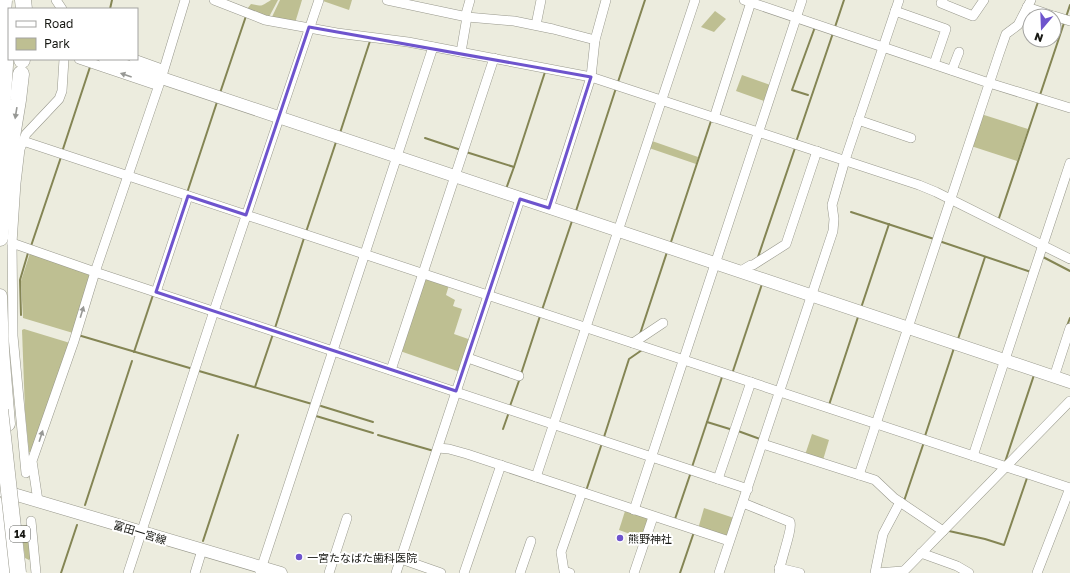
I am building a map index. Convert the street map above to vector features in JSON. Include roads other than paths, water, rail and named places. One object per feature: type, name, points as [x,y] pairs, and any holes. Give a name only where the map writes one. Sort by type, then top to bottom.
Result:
[{"type":"highway","points":[[0,50],[4,0]]},
{"type":"highway","points":[[6,240],[7,167],[17,112],[21,64]]},
{"type":"highway","points":[[8,403],[28,570]]},
{"type":"highway","points":[[0,506],[3,571]]},
{"type":"main road","points":[[0,230],[3,110],[8,34]]},
{"type":"main road","name":"14","points":[[0,296],[2,350],[8,403],[15,494],[28,570]]},
{"type":"main road","name":"14","points":[[0,555],[3,571]]},
{"type":"street","points":[[26,473],[28,461],[74,341],[95,272],[161,79],[185,0]]},
{"type":"street","points":[[214,0],[265,20],[337,33],[433,47],[591,77],[918,185],[1070,259]]},
{"type":"street","points":[[128,573],[246,215],[319,0]]},
{"type":"street","points":[[387,0],[467,17],[514,21],[553,28],[595,40]]},
{"type":"street","points":[[461,52],[467,17],[466,14],[470,0]]},
{"type":"street","points":[[536,25],[541,0]]},
{"type":"street","points":[[549,208],[591,77],[595,40],[606,0]]},
{"type":"street","points":[[536,477],[695,0]]},
{"type":"street","points":[[634,510],[650,457],[802,0]]},
{"type":"street","points":[[719,573],[833,231],[834,219],[832,205],[844,160],[899,0]]},
{"type":"street","points":[[942,0],[941,3],[973,16],[984,0]]},
{"type":"street","points":[[714,118],[748,1],[882,47],[1070,108]]},
{"type":"street","points":[[859,475],[1006,34],[1016,28],[1029,4]]},
{"type":"street","points":[[895,11],[946,28],[934,64]]},
{"type":"street","points":[[261,570],[433,47]]},
{"type":"street","points":[[952,70],[959,52]]},
{"type":"street","points":[[392,370],[494,58]]},
{"type":"street","points":[[38,501],[28,461],[8,403],[13,336],[6,240],[20,149],[26,134],[59,99],[62,91],[64,60]]},
{"type":"street","points":[[82,60],[153,84],[161,79]]},
{"type":"street","points":[[108,60],[742,274],[1070,382]]},
{"type":"street","points":[[137,60],[159,68],[161,79]]},
{"type":"street","points":[[858,120],[911,138]]},
{"type":"street","points":[[23,141],[1070,488],[1037,573]]},
{"type":"street","points":[[742,274],[751,265],[786,244],[817,151]]},
{"type":"street","points":[[973,456],[1003,361],[1070,163]]},
{"type":"street","points":[[156,292],[188,196]]},
{"type":"street","points":[[396,573],[520,199]]},
{"type":"street","points":[[6,240],[95,272],[748,489]]},
{"type":"street","points":[[633,343],[663,323]]},
{"type":"street","points":[[1054,377],[1070,328]]},
{"type":"street","points":[[468,358],[519,376]]},
{"type":"street","points":[[718,479],[751,382]]},
{"type":"street","points":[[900,502],[882,534],[876,573],[903,572],[1070,401]]},
{"type":"street","points":[[763,444],[875,480],[900,502],[943,531]]},
{"type":"street","points":[[439,445],[729,541]]},
{"type":"street","points":[[464,573],[501,465]]},
{"type":"street","name":"富田一宮線","points":[[0,490],[202,550],[261,570],[281,573]]},
{"type":"street","points":[[570,573],[564,571],[561,552],[582,492]]},
{"type":"street","points":[[743,503],[790,522],[791,529],[779,570],[800,573]]},
{"type":"street","points":[[634,573],[653,517]]},
{"type":"street","points":[[329,573],[347,518]]},
{"type":"street","points":[[28,570],[31,521]]},
{"type":"street","points":[[520,573],[531,541]]},
{"type":"street","points":[[195,573],[202,550]]},
{"type":"street","points":[[922,553],[957,566],[969,573]]},
{"type":"street","points":[[401,559],[441,573]]},
{"type":"waterway","points":[[110,8],[112,0]]},
{"type":"waterway","points":[[618,82],[645,0]]},
{"type":"waterway","points":[[835,27],[844,0]]},
{"type":"waterway","points":[[1066,17],[1070,5]]},
{"type":"waterway","points":[[220,93],[246,16]]},
{"type":"waterway","points":[[1040,95],[1064,23]]},
{"type":"waterway","points":[[808,95],[792,90],[815,27]]},
{"type":"waterway","points":[[796,142],[833,33]]},
{"type":"waterway","points":[[340,133],[370,41]]},
{"type":"waterway","points":[[62,152],[90,67]]},
{"type":"waterway","points":[[466,152],[514,167],[545,72]]},
{"type":"waterway","points":[[576,211],[616,88]]},
{"type":"waterway","points":[[187,193],[217,102]]},
{"type":"waterway","points":[[998,221],[1038,102]]},
{"type":"waterway","points":[[670,245],[711,121]]},
{"type":"waterway","points":[[425,138],[461,150]]},
{"type":"waterway","points":[[306,232],[336,142]]},
{"type":"waterway","points":[[758,257],[795,148]]},
{"type":"waterway","points":[[31,246],[61,157]]},
{"type":"waterway","points":[[506,189],[514,167]]},
{"type":"waterway","points":[[851,212],[934,239]]},
{"type":"waterway","points":[[542,310],[572,221]]},
{"type":"waterway","points":[[861,308],[889,224]]},
{"type":"waterway","points":[[275,328],[304,238]]},
{"type":"waterway","points":[[939,241],[1031,272]]},
{"type":"waterway","points":[[640,334],[667,252]]},
{"type":"waterway","points":[[21,315],[20,280],[28,253]]},
{"type":"waterway","points":[[958,339],[985,257]]},
{"type":"waterway","points":[[1043,257],[1070,271]]},
{"type":"waterway","points":[[732,374],[762,284]]},
{"type":"waterway","points":[[134,352],[153,295]]},
{"type":"waterway","points":[[521,374],[540,316]]},
{"type":"waterway","points":[[829,405],[858,317]]},
{"type":"waterway","points":[[1067,326],[1070,318]]},
{"type":"waterway","points":[[255,387],[273,334]]},
{"type":"waterway","points":[[78,335],[193,369]]},
{"type":"waterway","points":[[925,436],[954,348]]},
{"type":"waterway","points":[[604,437],[629,359],[642,350]]},
{"type":"waterway","points":[[85,505],[132,361]]},
{"type":"waterway","points":[[199,371],[312,404]]},
{"type":"waterway","points":[[1005,462],[1034,375]]},
{"type":"waterway","points":[[692,467],[722,377]]},
{"type":"waterway","points":[[510,406],[520,378]]},
{"type":"waterway","points":[[321,406],[373,422]]},
{"type":"waterway","points":[[503,429],[509,412]]},
{"type":"waterway","points":[[316,416],[373,433]]},
{"type":"waterway","points":[[707,422],[733,430]]},
{"type":"waterway","points":[[738,431],[760,439]]},
{"type":"waterway","points":[[203,541],[238,435]]},
{"type":"waterway","points":[[378,435],[434,451]]},
{"type":"waterway","points":[[904,501],[924,442]]},
{"type":"waterway","points":[[586,491],[602,443]]},
{"type":"waterway","points":[[675,519],[691,472]]},
{"type":"waterway","points":[[949,531],[1004,545],[1027,478]]},
{"type":"waterway","points":[[61,573],[77,525]]},
{"type":"waterway","points":[[680,573],[694,532]]},
{"type":"place","name":"熊野神社","points":[[620,538]]},
{"type":"place","name":"一宮たなばた歯科医院","points":[[299,557]]}]
